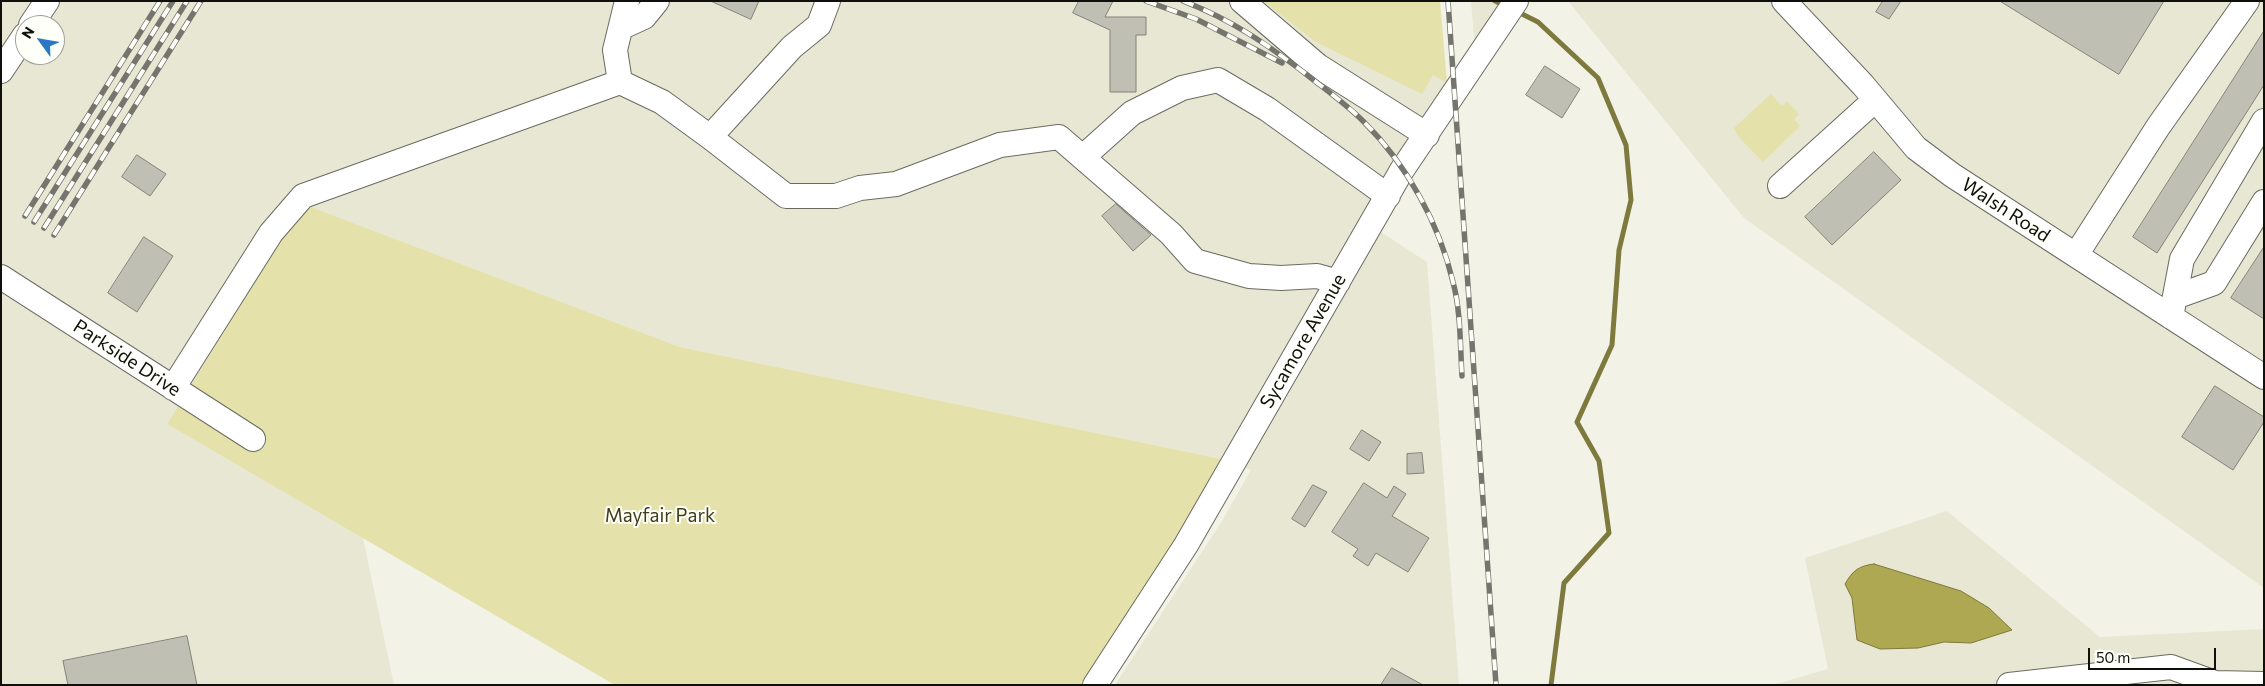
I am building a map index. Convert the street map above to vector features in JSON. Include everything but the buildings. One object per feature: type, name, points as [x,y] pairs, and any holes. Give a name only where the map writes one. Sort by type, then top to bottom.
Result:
[{"type":"street","points":[[38,15],[47,1]]},
{"type":"street","points":[[620,82],[616,50],[627,1]]},
{"type":"street","points":[[622,27],[644,17],[657,1]]},
{"type":"street","points":[[710,136],[792,47],[819,25],[828,1]]},
{"type":"street","points":[[1242,1],[1318,66],[1427,135]]},
{"type":"street","name":"Walsh Road","points":[[1784,1],[1875,100],[1916,148],[1952,175],[2076,256],[2173,307],[2264,377]]},
{"type":"street","points":[[2076,256],[2158,128],[2247,1]]},
{"type":"street","name":"Sycamore Avenue","points":[[1095,685],[1186,545],[1402,170],[1510,11]]},
{"type":"street","points":[[1,71],[15,50]]},
{"type":"street","points":[[1083,157],[1132,113],[1182,88],[1218,80],[1267,109],[1388,196]]},
{"type":"street","points":[[173,388],[271,233],[303,196],[620,82],[662,102],[710,136],[786,196],[836,196],[860,188],[896,184],[1000,145],[1059,137],[1171,234],[1195,261],[1249,276],[1281,278],[1317,276],[1338,282]]},
{"type":"street","points":[[1780,186],[1875,100]]},
{"type":"street","points":[[2173,307],[2182,259],[2264,121]]},
{"type":"street","points":[[2173,307],[2214,283],[2264,202]]},
{"type":"street","name":"Parkside Drive","points":[[1,277],[253,439]]},
{"type":"street","points":[[2009,685],[2171,666],[2215,684],[2264,684]]},
{"type":"shaded area","points":[[1,1],[1321,1],[1447,83],[1362,220],[1427,262],[1459,685],[1115,685],[1222,521],[1251,470],[1231,461],[680,347],[303,204],[167,424],[363,538],[394,685],[1,685]]},
{"type":"shaded area","points":[[1471,1],[1516,1],[1476,62]]},
{"type":"shaded area","points":[[1568,1],[2264,1],[2264,588],[1744,218]]},
{"type":"shaded area","points":[[1947,511],[2100,637],[2264,629],[2264,685],[1773,685],[1828,669],[1805,558]]},
{"type":"shaded area","points":[[1874,564],[1961,591],[1989,608],[2012,630],[1971,643],[1944,642],[1918,648],[1880,649],[1857,640],[1852,598],[1845,584],[1857,570]]},
{"type":"green space","points":[[1263,1],[1440,1],[1447,83],[1433,75],[1422,94],[1316,42]]},
{"type":"green space","points":[[1771,94],[1782,106],[1787,101],[1799,114],[1794,119],[1800,126],[1763,162],[1738,136],[1734,128]]},
{"type":"green space","name":"Mayfair Park","points":[[303,204],[680,347],[1231,461],[1085,685],[615,685],[167,424]]},
{"type":"waterway","points":[[1495,1],[1506,6]]},
{"type":"waterway","points":[[1516,11],[1538,22],[1598,78],[1626,145],[1631,200],[1619,250],[1612,345],[1577,422],[1599,461],[1609,533],[1564,583],[1551,685]]},
{"type":"railway","points":[[25,216],[160,1]]},
{"type":"railway","points":[[34,222],[173,1]]},
{"type":"railway","points":[[44,228],[187,1]]},
{"type":"railway","points":[[54,235],[201,1]]},
{"type":"railway","points":[[1146,1],[1196,19],[1282,63]]},
{"type":"railway","points":[[1183,1],[1233,24],[1291,63],[1357,115],[1394,157],[1430,217],[1447,260],[1458,305],[1462,376]]},
{"type":"railway","points":[[1448,1],[1496,685]]}]
